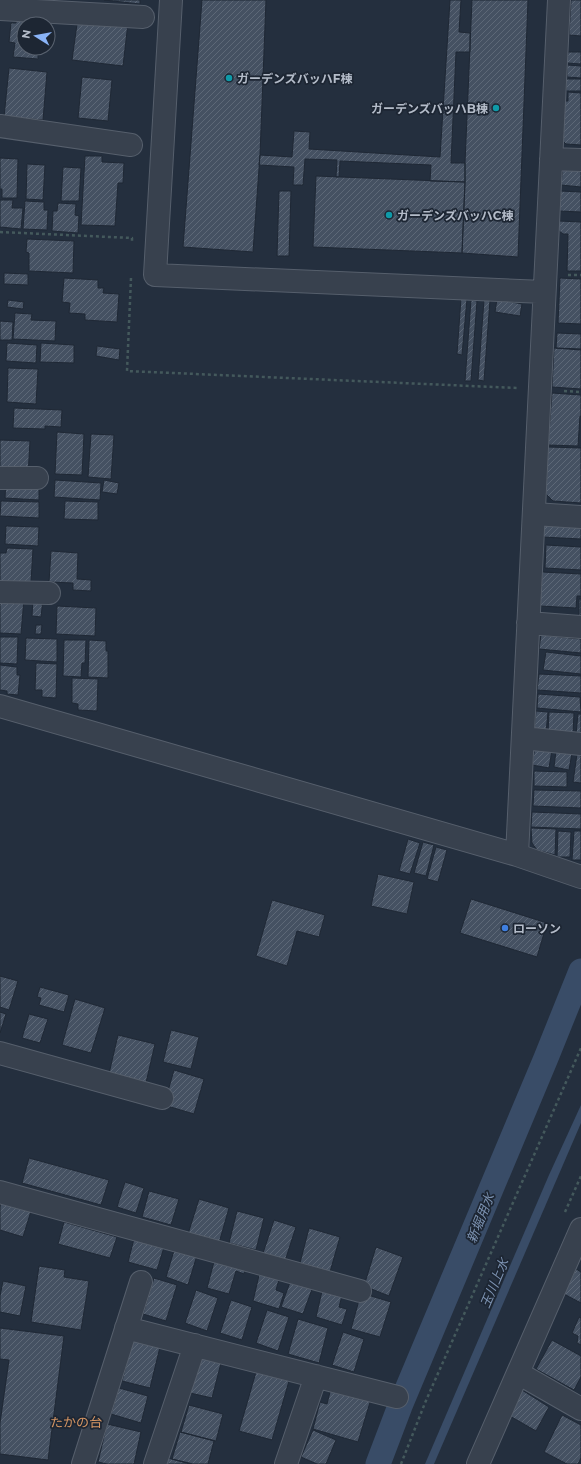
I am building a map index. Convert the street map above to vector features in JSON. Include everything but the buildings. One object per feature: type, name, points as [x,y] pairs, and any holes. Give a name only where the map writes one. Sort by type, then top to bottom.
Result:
[{"type":"street","points":[[0,14],[1,0]]},
{"type":"street","points":[[171,0],[155,275],[544,292]]},
{"type":"street","points":[[517,855],[559,0]]},
{"type":"street","points":[[0,9],[143,17]]},
{"type":"street","points":[[0,126],[131,145]]},
{"type":"street","points":[[551,159],[581,160]]},
{"type":"street","points":[[0,478],[37,478]]},
{"type":"street","points":[[534,514],[581,517]]},
{"type":"street","points":[[0,592],[49,594]]},
{"type":"street","points":[[528,623],[581,628]]},
{"type":"street","points":[[0,706],[517,855],[581,877]]},
{"type":"street","points":[[523,738],[581,744]]},
{"type":"street","points":[[0,1052],[162,1098]]},
{"type":"street","points":[[0,1192],[360,1291]]},
{"type":"street","points":[[478,1464],[518,1373],[576,1255],[581,1229]]},
{"type":"street","points":[[83,1464],[141,1282]]},
{"type":"street","points":[[126,1328],[397,1397]]},
{"type":"street","points":[[155,1464],[195,1345]]},
{"type":"street","points":[[518,1373],[581,1409]]},
{"type":"street","points":[[286,1464],[316,1376]]},
{"type":"path","points":[[0,232],[132,238],[132,246]]},
{"type":"path","points":[[131,277],[128,371],[540,389]]},
{"type":"path","points":[[401,1464],[428,1396],[581,1048]]},
{"type":"water","points":[[581,1105],[581,1123],[434,1464],[425,1464],[549,1175]]},
{"type":"waterway","name":"新堀用水","points":[[378,1464],[400,1406],[581,971]]},
{"type":"place","name":"ガーデンズバッハF棟","points":[[229,78]]},
{"type":"place","name":"ガーデンズバッハB棟","points":[[496,108]]},
{"type":"place","name":"ガーデンズバッハC棟","points":[[389,215]]},
{"type":"place","name":"ローソン","points":[[505,928]]},
{"type":"district","name":"たかの台","points":[[76,1422]]},
{"type":"water label","name":"玉川上水","points":[[494,1283]]}]
